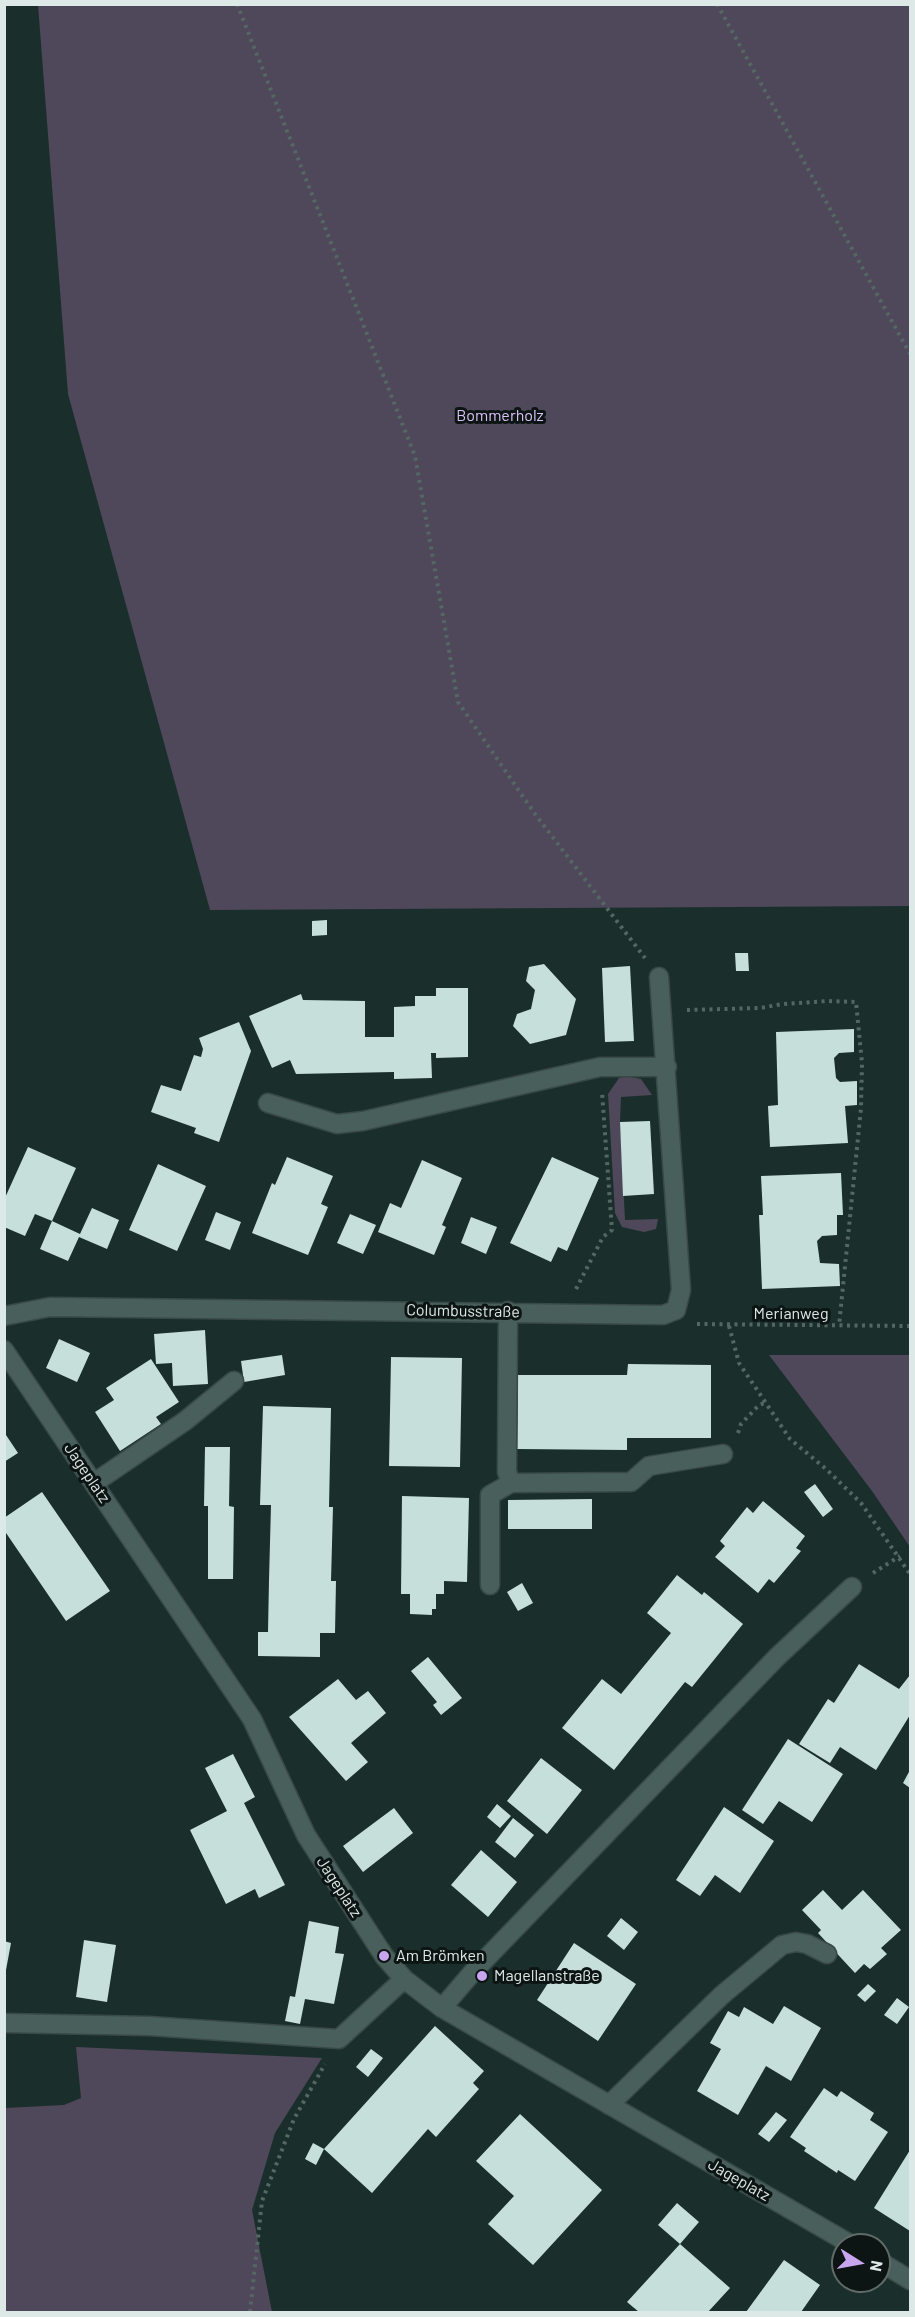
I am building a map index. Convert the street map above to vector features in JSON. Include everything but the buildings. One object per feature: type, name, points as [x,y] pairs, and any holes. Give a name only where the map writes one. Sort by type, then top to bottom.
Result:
[{"type":"street","points":[[659,977],[681,1290],[676,1310]]},
{"type":"street","points":[[268,1103],[338,1124],[363,1121],[600,1067],[667,1067]]},
{"type":"street","name":"Columbusstraße","points":[[4,1316],[50,1307],[508,1311],[663,1315],[676,1310]]},
{"type":"street","points":[[508,1311],[507,1472],[511,1483]]},
{"type":"street","name":"Jageplatz","points":[[4,1350],[252,1719],[306,1835],[384,1956],[404,1979],[442,2008],[831,2233]]},
{"type":"street","points":[[94,1483],[185,1421],[234,1381]]},
{"type":"street","points":[[490,1585],[490,1496],[511,1483],[631,1482],[649,1466],[723,1454]]},
{"type":"street","points":[[442,2008],[472,1973],[777,1657],[852,1587]]},
{"type":"street","points":[[609,2105],[722,1995],[782,1945],[795,1942],[807,1944],[827,1954]]},
{"type":"street","points":[[4,2023],[149,2026],[339,2039],[404,1979]]},
{"type":"street","points":[[891,2268],[910,2280]]},
{"type":"path","points":[[237,4],[415,456],[458,702],[535,814],[659,977]]},
{"type":"path","points":[[717,4],[910,354]]},
{"type":"path","points":[[662,1011],[855,1002],[862,1063],[861,1108],[839,1326]]},
{"type":"path","points":[[565,1312],[603,1237],[612,1230],[600,1067]]},
{"type":"path","name":"Merianweg","points":[[676,1310],[699,1325],[910,1326]]},
{"type":"path","points":[[729,1326],[739,1363],[790,1439],[826,1469],[861,1503],[910,1574]]},
{"type":"path","points":[[723,1454],[733,1443],[741,1424],[759,1405],[767,1402]]},
{"type":"path","points":[[250,2313],[262,2201],[294,2120],[339,2039]]},
{"type":"green space","name":"Bommerholz","points":[[38,5],[910,5],[910,906],[210,910],[68,394]]},
{"type":"green space","points":[[626,1076],[641,1079],[652,1095],[621,1097],[620,1122],[625,1220],[658,1219],[656,1229],[644,1232],[622,1227],[615,1213],[608,1094],[619,1078]]},
{"type":"green space","points":[[769,1355],[910,1355],[910,1547],[872,1491]]},
{"type":"green space","points":[[76,2047],[322,2058],[275,2133],[252,2210],[272,2312],[5,2312],[5,2108],[64,2105],[81,2098]]},
{"type":"place","name":"Am Brömken","points":[[384,1956]]},
{"type":"place","name":"Magellanstraße","points":[[482,1976]]}]
